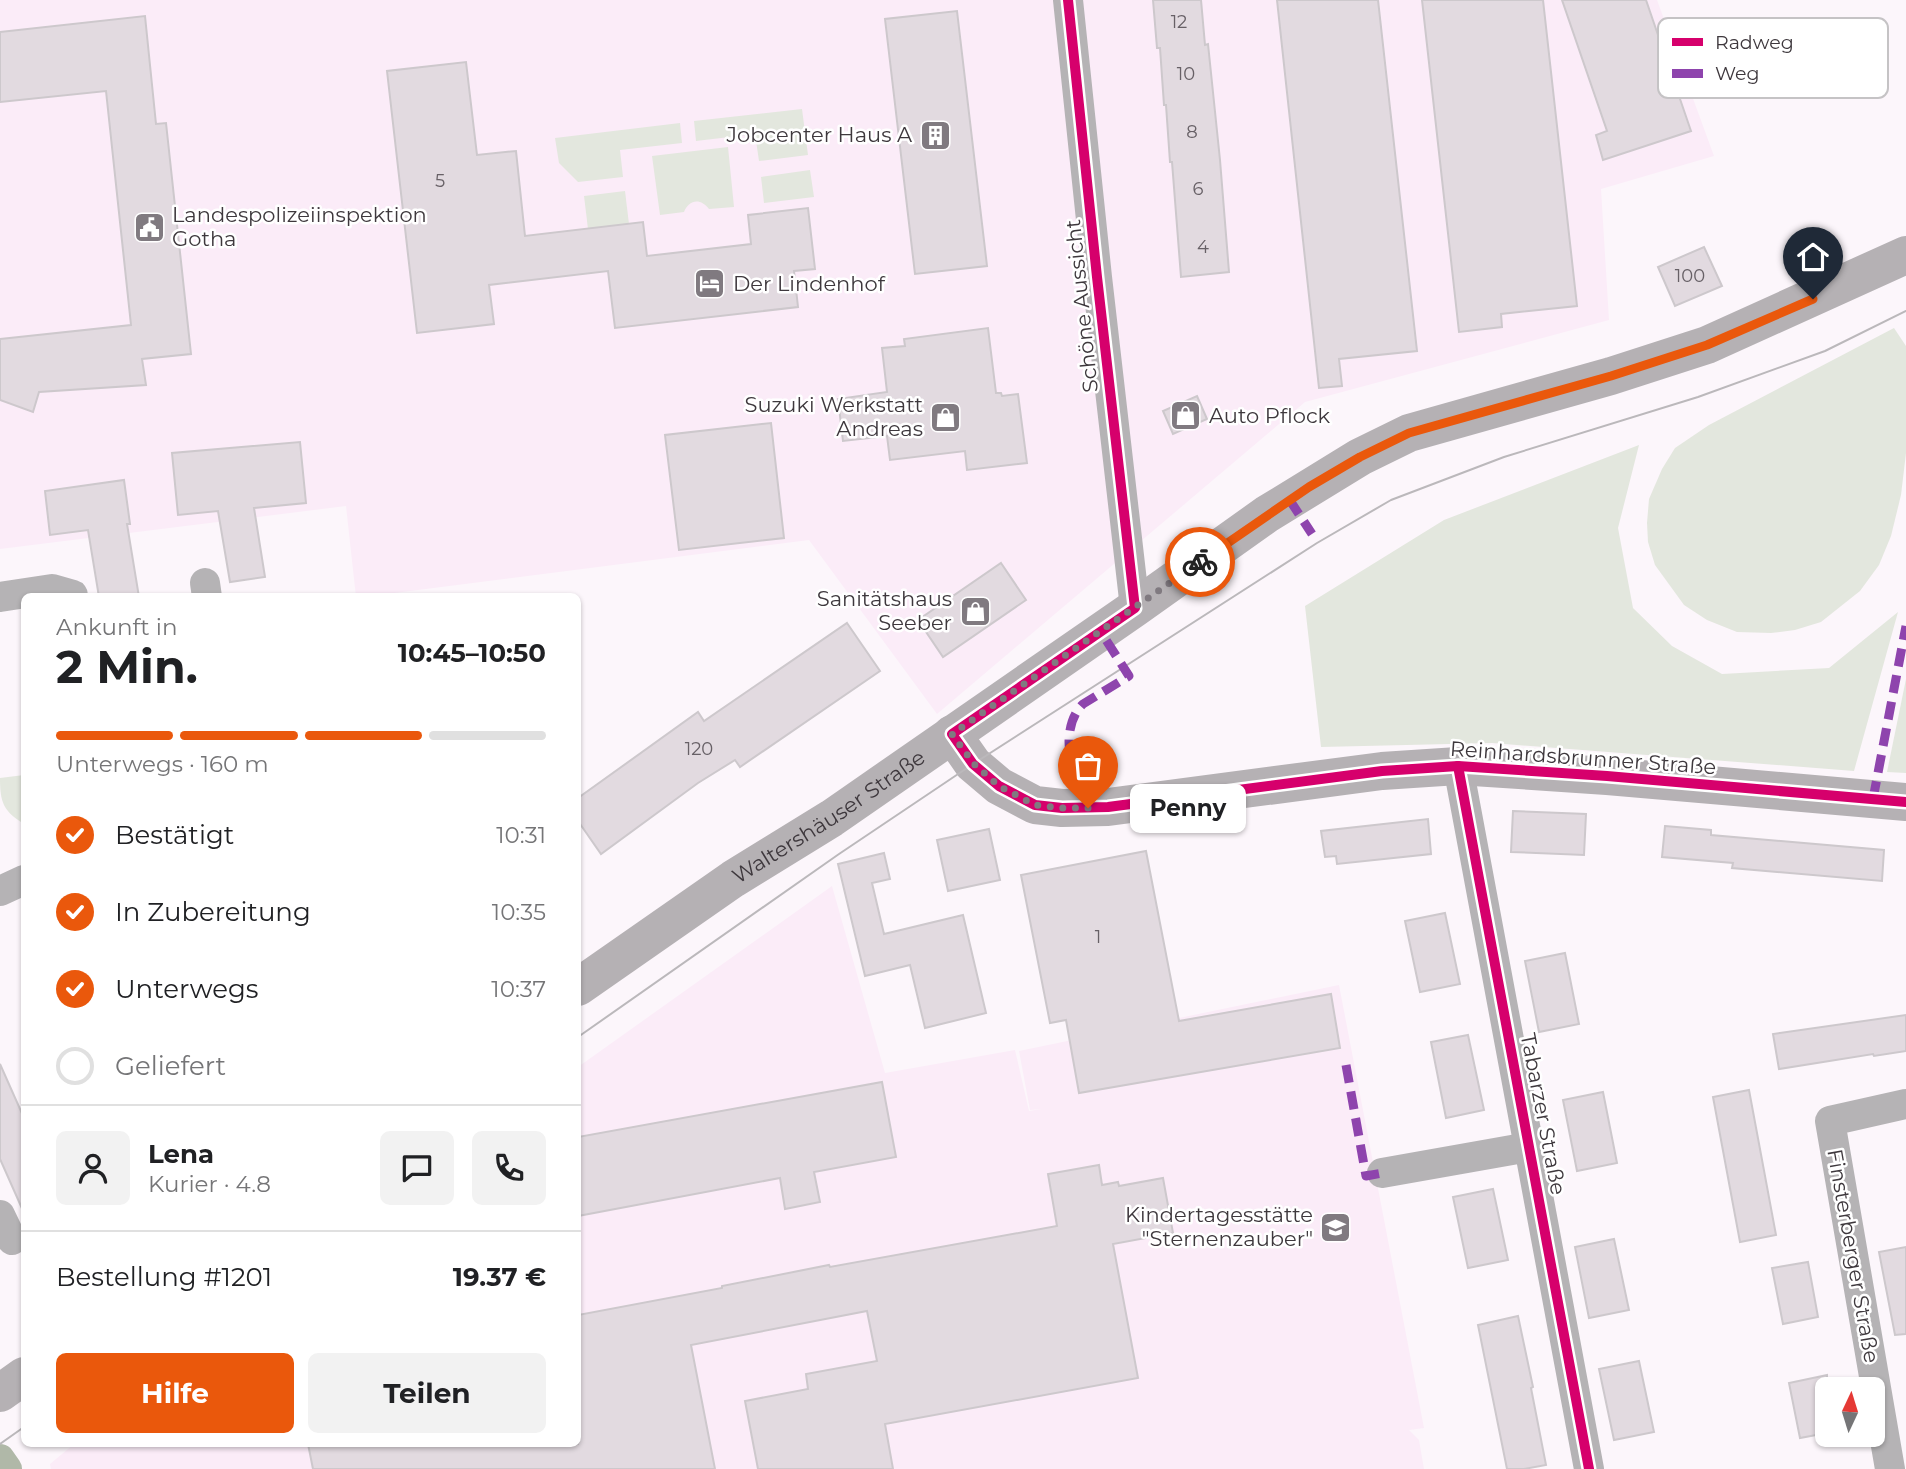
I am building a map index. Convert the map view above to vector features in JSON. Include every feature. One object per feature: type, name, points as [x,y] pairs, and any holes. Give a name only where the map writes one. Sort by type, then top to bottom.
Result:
[{"type":"main road","name":"Waltershäuser Straße","points":[[581,986],[733,879],[832,818],[1289,499],[1360,457],[1409,433],[1611,376],[1707,345],[1906,256]]},
{"type":"main road","name":"Reinhardsbrunner Straße","points":[[952,734],[974,764],[999,786],[1035,805],[1062,808],[1108,807],[1382,771],[1458,766],[1906,802]]},
{"type":"street","name":"Schöne Aussicht","points":[[1068,0],[1135,608]]},
{"type":"street","points":[[26,593],[52,589],[66,593]]},
{"type":"street","points":[[0,597],[21,594]]},
{"type":"street","name":"Tabarzer Straße","points":[[1458,766],[1589,1469]]},
{"type":"street","points":[[0,891],[21,881]]},
{"type":"street","name":"Finsterberger Straße","points":[[1890,1469],[1830,1121],[1906,1104]]},
{"type":"street","name":"Tabarzer Straße","points":[[1382,1173],[1529,1147]]},
{"type":"shaded area","points":[[0,0],[1657,0],[1664,18],[1658,18],[1658,98],[1693,98],[1714,156],[1601,189],[1609,320],[1305,402],[937,714],[809,540],[394,593],[356,593],[346,506],[0,549]]},
{"type":"shaded area","points":[[802,109],[808,155],[759,161],[755,134],[696,141],[694,121]]},
{"type":"shaded area","points":[[680,123],[682,143],[620,150],[623,177],[578,182],[559,163],[555,138]]},
{"type":"shaded area","points":[[728,147],[734,207],[709,209],[702,203],[692,202],[684,212],[660,215],[652,156]]},
{"type":"shaded area","points":[[810,170],[814,197],[764,203],[761,177]]},
{"type":"shaded area","points":[[625,191],[629,224],[588,229],[584,196]]},
{"type":"shaded area","points":[[1894,328],[1906,346],[1906,453],[1901,495],[1891,536],[1879,565],[1860,591],[1821,622],[1795,630],[1771,633],[1737,632],[1707,620],[1684,605],[1655,565],[1648,542],[1649,499],[1675,448],[1709,425]]},
{"type":"shaded area","points":[[1639,445],[1618,528],[1633,608],[1672,646],[1722,674],[1829,668],[1898,612],[1854,771],[1492,743],[1321,747],[1305,606],[1444,520]]},
{"type":"shaded area","points":[[1906,679],[1906,773],[1887,772]]},
{"type":"shaded area","points":[[21,775],[21,822],[11,815],[4,805],[0,778]]},
{"type":"shaded area","points":[[832,886],[885,1073],[1015,1050],[1029,1111],[1041,1109],[1030,1110],[1019,1051],[1339,985],[1424,1428],[1409,1430],[1419,1440],[1424,1469],[51,1469],[50,1464],[70,1447],[581,1447],[581,1065]]},
{"type":"building","points":[[1153,0],[1201,0],[1220,160],[1229,272],[1181,277],[1172,162]]},
{"type":"building","points":[[1277,0],[1378,0],[1417,351],[1339,359],[1342,386],[1319,388]]},
{"type":"building","points":[[1422,0],[1543,0],[1577,306],[1501,314],[1502,327],[1459,332]]},
{"type":"building","points":[[1562,0],[1646,0],[1658,35],[1658,98],[1680,98],[1691,131],[1603,160],[1596,135],[1607,131]]},
{"type":"building","name":"Jobcenter Haus A","points":[[957,11],[987,266],[915,274],[885,19]]},
{"type":"building","name":"Landespolizeiinspektion Gotha","points":[[145,16],[156,124],[166,123],[191,354],[142,359],[146,385],[39,392],[33,412],[0,400],[0,339],[131,325],[106,91],[0,102],[0,32]]},
{"type":"building","points":[[466,62],[477,155],[516,151],[525,236],[643,222],[647,256],[751,244],[748,215],[808,208],[815,269],[794,271],[798,307],[615,328],[608,271],[489,285],[494,324],[417,333],[387,71]]},
{"type":"building","points":[[1704,247],[1722,286],[1675,306],[1658,267]]},
{"type":"building","points":[[988,328],[996,393],[1001,393],[1002,396],[1018,394],[1027,463],[967,470],[965,451],[890,460],[887,436],[843,441],[838,399],[887,392],[882,348],[905,346],[904,339]]},
{"type":"building","points":[[1197,396],[1207,419],[1173,434],[1163,411]]},
{"type":"building","points":[[771,423],[784,538],[679,550],[665,435]]},
{"type":"building","points":[[300,442],[306,503],[254,508],[265,577],[230,582],[218,511],[178,515],[172,453]]},
{"type":"building","points":[[124,480],[130,524],[127,524],[138,593],[98,593],[88,530],[50,535],[45,491]]},
{"type":"building","points":[[1001,563],[1026,600],[943,657],[918,620]]},
{"type":"building","points":[[847,623],[880,671],[740,767],[735,760],[698,783],[601,854],[581,825],[581,796],[698,712],[704,721]]},
{"type":"building","points":[[1513,811],[1586,814],[1584,855],[1511,852]]},
{"type":"building","points":[[1428,819],[1431,854],[1337,864],[1336,856],[1325,857],[1321,831]]},
{"type":"building","points":[[1665,826],[1711,830],[1711,835],[1884,850],[1882,881],[1732,868],[1733,863],[1662,857]]},
{"type":"building","points":[[989,829],[1000,880],[948,891],[937,840]]},
{"type":"building","points":[[1146,851],[1179,1021],[1331,994],[1340,1048],[1079,1093],[1066,1020],[1050,1023],[1021,875]]},
{"type":"building","points":[[884,853],[890,879],[872,883],[884,934],[963,915],[986,1013],[925,1028],[910,965],[865,976],[838,864]]},
{"type":"building","points":[[1445,913],[1460,984],[1420,992],[1405,921]]},
{"type":"building","points":[[1565,953],[1579,1024],[1539,1032],[1525,961]]},
{"type":"building","points":[[1906,1015],[1906,1051],[1779,1069],[1773,1034]]},
{"type":"building","points":[[1468,1035],[1484,1110],[1446,1118],[1431,1042]]},
{"type":"building","points":[[0,1064],[21,1111],[21,1206],[0,1159]]},
{"type":"building","points":[[882,1082],[896,1157],[814,1172],[820,1202],[785,1209],[780,1178],[581,1215],[581,1136]]},
{"type":"building","points":[[1749,1090],[1776,1235],[1740,1242],[1713,1097]]},
{"type":"building","points":[[1603,1092],[1617,1163],[1577,1171],[1563,1100]]},
{"type":"building","points":[[1099,1165],[1102,1185],[1118,1182],[1119,1186],[1163,1178],[1173,1233],[1113,1244],[1138,1378],[885,1424],[893,1469],[758,1469],[745,1401],[808,1389],[806,1374],[877,1361],[867,1311],[691,1345],[715,1469],[313,1469],[309,1447],[581,1447],[581,1314],[829,1265],[830,1267],[1057,1226],[1048,1174]]},
{"type":"building","points":[[1493,1189],[1508,1260],[1468,1268],[1453,1197]]},
{"type":"building","points":[[1614,1239],[1629,1310],[1589,1318],[1575,1247]]},
{"type":"building","points":[[1906,1247],[1906,1334],[1895,1335],[1879,1252]]},
{"type":"building","points":[[1808,1262],[1818,1317],[1783,1324],[1772,1268]]},
{"type":"building","points":[[1518,1316],[1546,1465],[1507,1469],[1478,1325]]},
{"type":"building","points":[[1639,1361],[1654,1432],[1614,1440],[1599,1369]]},
{"type":"building","points":[[1815,1378],[1815,1435],[1800,1438],[1789,1383]]},
{"type":"waterway","points":[[0,1459],[7,1469]]},
{"type":"tram line","points":[[581,1035],[839,854],[973,764],[1317,543],[1391,500],[1504,457],[1698,397],[1825,351],[1906,311]]},
{"type":"tram line","points":[[0,1444],[21,1429]]},
{"type":"marked path","points":[[1289,499],[1312,534]]},
{"type":"marked path","points":[[1873,799],[1906,626]]},
{"type":"marked path","points":[[1088,808],[1069,749],[1073,719],[1083,704],[1129,676],[1101,632]]},
{"type":"marked path","points":[[1346,1065],[1366,1176],[1382,1173]]},
{"type":"cycle path","points":[[1068,0],[1135,608],[952,734],[973,764],[999,786],[1035,805],[1062,808],[1108,807],[1382,771],[1458,766],[1906,802]]},
{"type":"cycle path","points":[[1458,766],[1589,1469]]},
{"type":"way so far","points":[[1088,808],[1035,805],[999,786],[974,764],[952,734],[1200,562]]},
{"type":"place","name":"Jobcenter Haus A","points":[[935,135]]},
{"type":"place","name":"Landespolizeiinspektion Gotha","points":[[149,227]]},
{"type":"place","name":"Der Lindenhof","points":[[710,284]]},
{"type":"place","name":"Auto Pflock","points":[[1186,416]]},
{"type":"place","name":"Suzuki Werkstatt Andreas","points":[[946,417]]},
{"type":"place","name":"Sanitätshaus Seeber","points":[[975,611]]},
{"type":"place","name":"Penny","points":[[1088,808]]},
{"type":"place","name":"Kindertagesstätte \"Sternenzauber\"","points":[[1336,1227]]},
{"type":"route","points":[[1200,562],[1309,487],[1360,457],[1409,433],[1611,376],[1707,345],[1813,299]]}]
